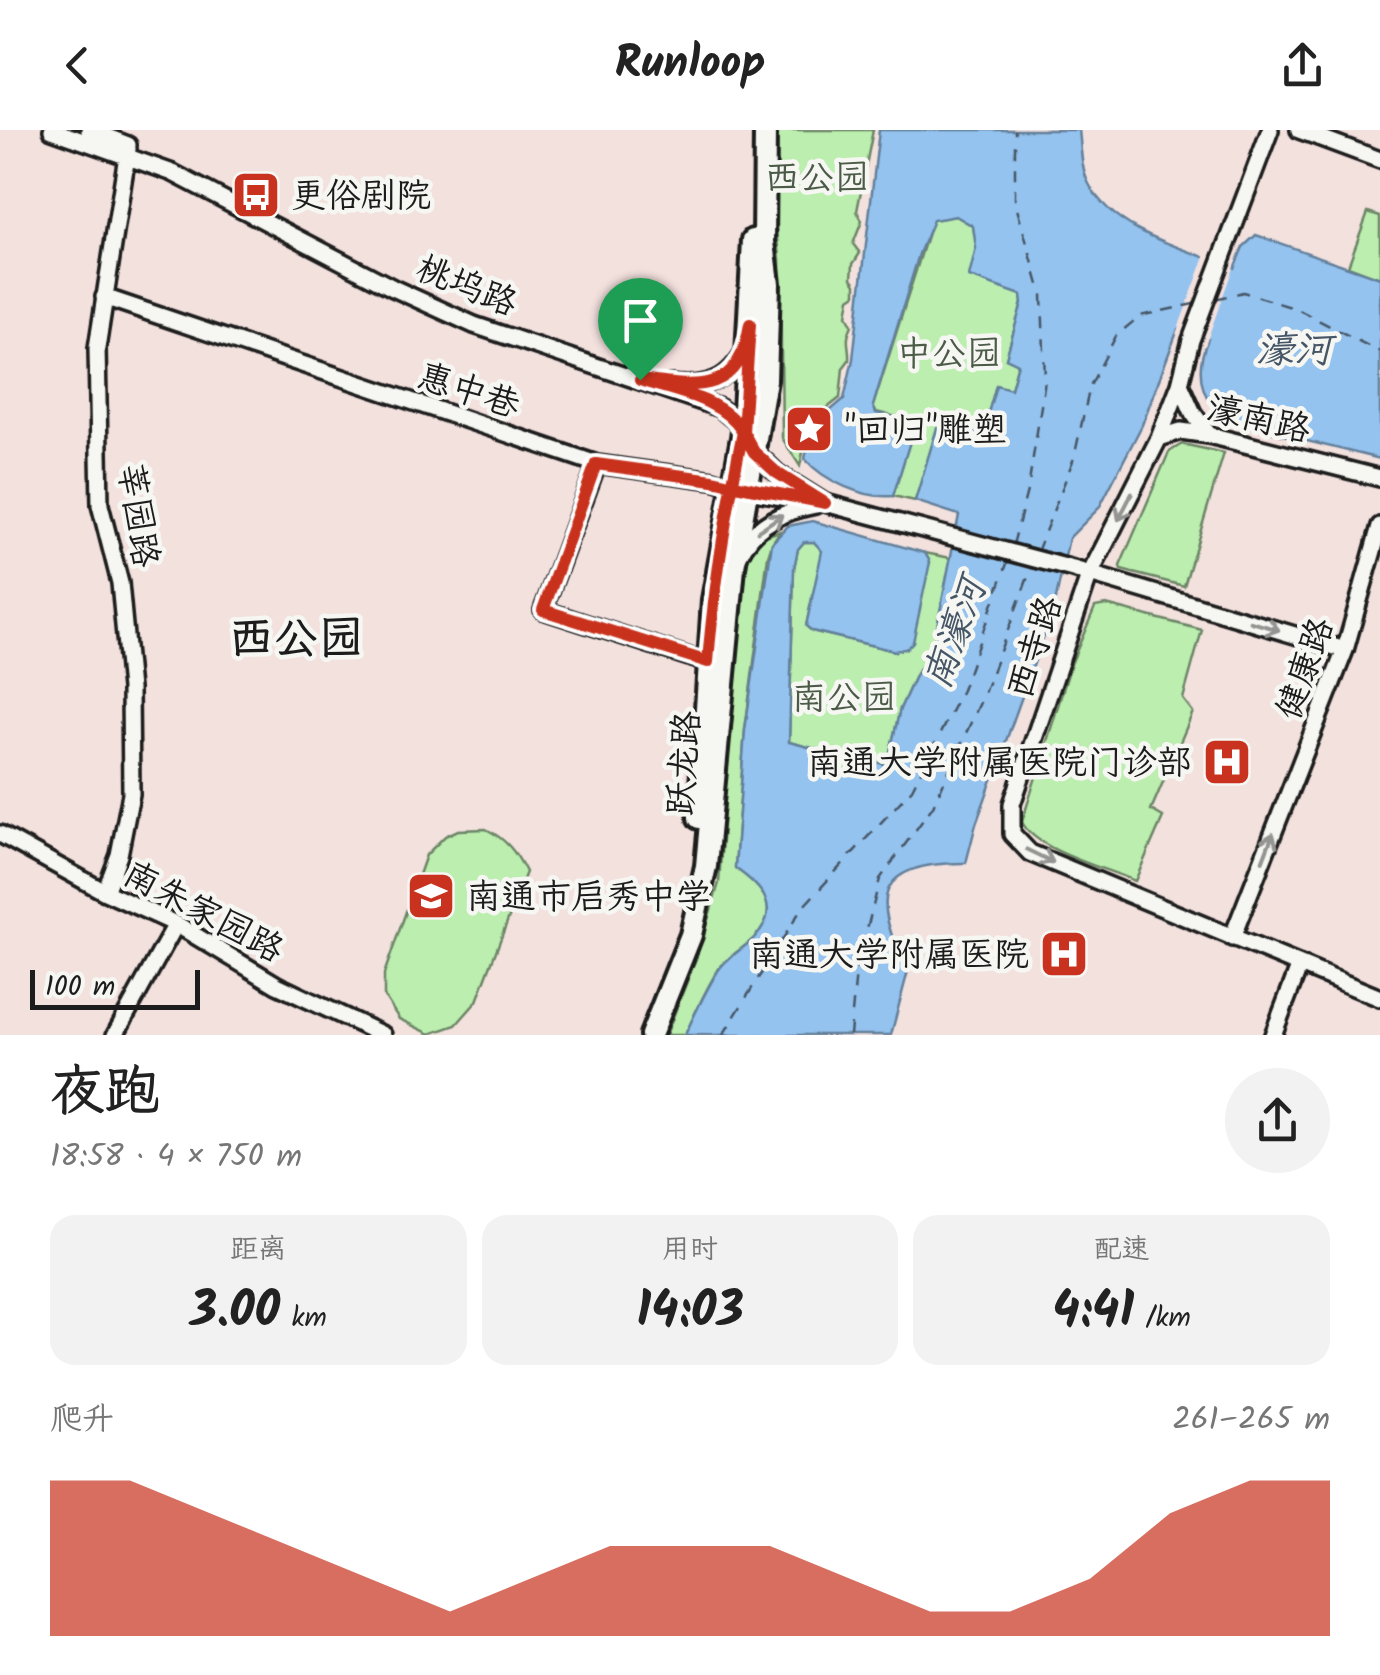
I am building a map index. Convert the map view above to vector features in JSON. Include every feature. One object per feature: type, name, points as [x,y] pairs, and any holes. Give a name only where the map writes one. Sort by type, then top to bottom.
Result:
[{"type":"main road","name":"跃龙路","points":[[651,1035],[691,935],[706,866],[740,488],[750,324],[753,130]]},
{"type":"main road","name":"跃龙路","points":[[638,1035],[673,951],[692,879],[713,600],[740,488],[754,452],[766,380],[769,284],[764,242],[765,130]]},
{"type":"street","name":"桃坞路","points":[[52,130],[128,150]]},
{"type":"street","name":"桃坞路","points":[[90,130],[393,288],[474,325],[720,408],[743,432]]},
{"type":"street","points":[[1160,438],[1191,340],[1270,130]]},
{"type":"street","points":[[1299,130],[1380,160]]},
{"type":"street","name":"莘园路","points":[[106,892],[119,855],[131,794],[130,689],[120,583],[100,505],[98,348],[128,150]]},
{"type":"street","name":"惠中巷","points":[[104,297],[596,464],[825,503]]},
{"type":"street","points":[[640,380],[701,386],[717,382],[740,361],[750,324]]},
{"type":"street","points":[[1180,384],[1193,414],[1208,434]]},
{"type":"street","points":[[743,432],[754,452],[777,473],[825,503],[1081,573]]},
{"type":"street","name":"濠南路","points":[[1081,573],[1160,438],[1181,432],[1208,434],[1380,478]]},
{"type":"street","points":[[596,464],[543,610],[708,662]]},
{"type":"street","points":[[734,567],[744,544],[770,520],[825,503]]},
{"type":"street","name":"健康路","points":[[1232,938],[1345,650],[1380,526]]},
{"type":"street","name":"西寺路","points":[[1345,650],[1081,573],[1012,804],[1012,834],[1030,853],[1380,998]]},
{"type":"street","name":"南朱家园路","points":[[0,834],[106,892],[176,924],[277,985],[384,1035]]},
{"type":"street","points":[[115,1035],[176,924]]},
{"type":"street","points":[[1273,1035],[1300,967]]},
{"type":"green space","name":"西公园","points":[[776,130],[873,130],[857,211],[862,221],[853,244],[860,253],[853,264],[856,294],[850,298],[847,315],[852,325],[849,360],[843,368],[840,398],[817,416],[822,422],[822,433],[805,443],[800,466],[782,438],[780,259],[772,175]]},
{"type":"green space","points":[[1368,212],[1380,216],[1380,278],[1348,266]]},
{"type":"green space","name":"中公园","points":[[956,216],[973,226],[983,256],[996,275],[1021,295],[1006,358],[1018,363],[1011,389],[996,386],[987,417],[977,432],[960,434],[937,429],[915,501],[893,496],[916,422],[876,412],[873,406],[932,220]]},
{"type":"green space","points":[[1182,444],[1224,453],[1184,586],[1121,570],[1120,566],[1169,452]]},
{"type":"green space","points":[[780,531],[768,556],[745,730],[735,868],[761,891],[766,899],[767,917],[754,938],[718,970],[685,1035],[666,1035],[697,956],[719,883],[732,695],[748,549],[756,539]]},
{"type":"green space","name":"南公园","points":[[804,542],[814,542],[823,551],[806,626],[812,631],[895,651],[930,562],[925,553],[951,558],[932,652],[916,674],[900,709],[887,765],[857,773],[813,765],[816,749],[789,742],[794,568],[798,549]]},
{"type":"green space","points":[[1106,605],[1202,630],[1183,699],[1193,712],[1151,810],[1163,817],[1135,881],[1056,850],[1041,842],[1022,822],[1071,664],[1095,607]]},
{"type":"green space","points":[[486,829],[510,847],[526,872],[477,1001],[456,1025],[430,1034],[399,1019],[384,996],[384,974],[426,855],[445,836],[458,830]]},
{"type":"water","points":[[879,130],[1079,130],[1084,172],[1100,201],[1153,237],[1234,268],[1243,247],[1256,235],[1380,278],[1380,459],[1234,423],[1223,416],[1203,387],[1201,364],[1208,339],[1178,329],[1142,425],[1099,508],[1069,538],[1054,608],[976,824],[966,863],[913,869],[898,877],[889,889],[885,904],[888,923],[908,971],[891,1035],[685,1035],[721,966],[754,938],[767,917],[766,899],[761,891],[735,868],[745,730],[772,543],[788,526],[813,521],[925,553],[930,562],[913,642],[895,651],[812,631],[806,626],[822,551],[814,542],[804,542],[798,549],[794,568],[789,742],[816,749],[814,765],[856,773],[861,758],[887,765],[900,709],[916,674],[932,652],[959,515],[915,501],[937,428],[960,434],[977,431],[987,417],[996,385],[1011,389],[1018,364],[1006,358],[1021,295],[969,277],[976,248],[973,226],[956,216],[933,220],[873,406],[876,413],[916,422],[893,496],[870,495],[845,487],[805,459],[808,445],[826,433],[824,416],[844,399],[853,359]]},
{"type":"pier","points":[[1242,243],[1205,346],[1176,334],[1207,251],[1232,262]]},
{"type":"ferry route","points":[[1013,545],[1029,483],[1045,380],[1042,295],[1015,202],[1015,130]]},
{"type":"ferry route","points":[[1215,299],[1243,292],[1297,309],[1380,352]]},
{"type":"ferry route","points":[[1037,552],[1074,458],[1090,386],[1116,336],[1140,316],[1198,303]]},
{"type":"ferry route","points":[[723,1035],[802,908],[912,789],[962,690],[1009,558]]},
{"type":"ferry route","points":[[850,1035],[856,971],[880,879],[933,806],[983,696],[1033,564]]},
{"type":"place","name":"更俗剧院","points":[[256,195]]},
{"type":"place","name":"\"回归\"雕塑","points":[[809,429]]},
{"type":"place","name":"南通大学附属医院门诊部","points":[[1227,762]]},
{"type":"place","name":"南通市启秀中学","points":[[431,896]]},
{"type":"place","name":"南通大学附属医院","points":[[1064,954]]},
{"type":"district","name":"西公园","points":[[296,637]]},
{"type":"route","points":[[640,380],[701,386],[717,382],[740,361],[750,324],[743,432],[754,452],[777,473],[825,503],[748,490],[732,485],[713,480],[596,464],[543,610],[708,662],[713,600],[726,516],[732,485],[743,432],[720,408],[640,380]]},
{"type":"water label","name":"濠河","points":[[1294,349]]},
{"type":"water label","name":"南濠河","points":[[954,633]]}]
